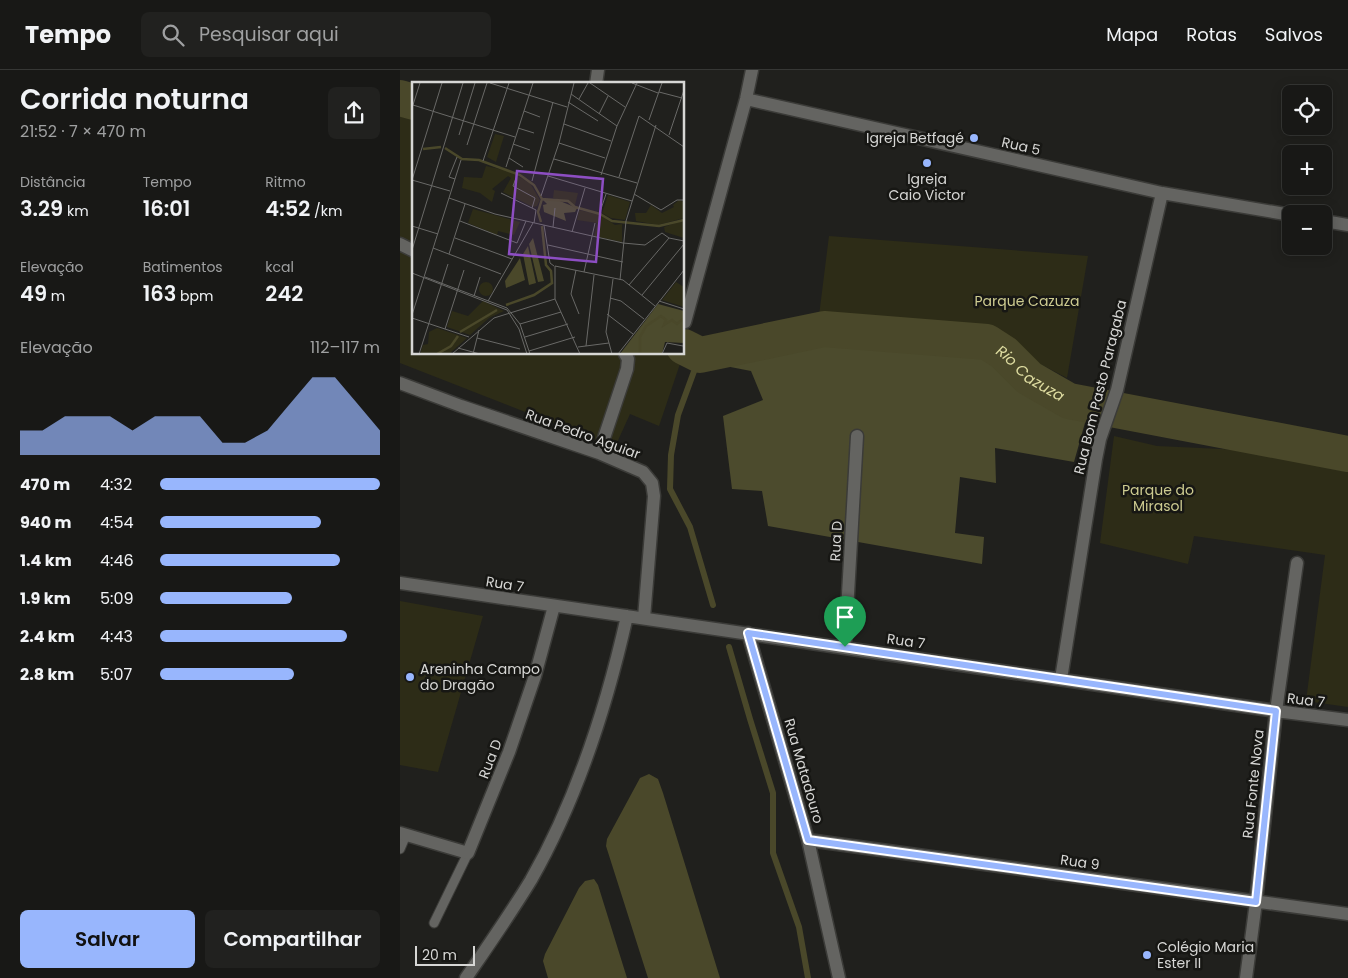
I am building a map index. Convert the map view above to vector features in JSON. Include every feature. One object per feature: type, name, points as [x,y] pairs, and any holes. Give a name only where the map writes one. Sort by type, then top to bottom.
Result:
[{"type":"street","points":[[685,322],[746,99],[752,70]]},
{"type":"street","name":"Rua 5","points":[[746,99],[1162,193],[1282,213]]},
{"type":"street","name":"Rua Bom Pasto Paragaba","points":[[1061,679],[1100,439],[1116,390],[1162,193]]},
{"type":"street","points":[[1332,222],[1348,225]]},
{"type":"street","points":[[400,244],[412,250]]},
{"type":"street","points":[[599,453],[627,369],[626,355]]},
{"type":"street","name":"Rua Pedro Aguiar","points":[[400,383],[599,453],[643,472],[652,483],[654,496],[644,618]]},
{"type":"street","name":"Rua D","points":[[845,647],[857,436]]},
{"type":"street","name":"Rua Fonte Nova","points":[[1246,978],[1276,711],[1297,563]]},
{"type":"street","name":"Rua 7","points":[[400,583],[1348,720]]},
{"type":"street","name":"Rua D","points":[[468,853],[509,752],[535,676],[554,606]]},
{"type":"street","points":[[466,978],[530,880],[557,829],[589,747],[613,675],[627,616]]},
{"type":"street","name":"Rua Matadouro","points":[[748,633],[808,840],[839,978]]},
{"type":"street","points":[[403,834],[468,853]]},
{"type":"street","name":"Rua 9","points":[[808,840],[1348,914]]},
{"type":"lane","points":[[400,849],[403,834]]},
{"type":"lane","points":[[434,923],[468,853]]},
{"type":"green space","points":[[400,110],[412,114],[412,355],[679,355],[682,358],[659,426],[630,414],[615,447],[400,363]]},
{"type":"green space","name":"Parque Cazuza","points":[[829,236],[1088,256],[1067,378],[988,337],[818,324]]},
{"type":"green space","name":"Parque do Mirasol","points":[[1114,436],[1157,446],[1243,450],[1348,472],[1348,707],[1306,701],[1325,555],[1194,536],[1188,564],[1100,543]]},
{"type":"green space","points":[[400,601],[483,616],[438,772],[400,765]]},
{"type":"shaded area","points":[[845,341],[966,348],[1047,380],[1088,412],[1074,462],[995,448],[996,483],[960,477],[955,533],[984,537],[982,564],[768,526],[762,491],[732,489],[723,416],[763,400],[751,371],[715,364]]},
{"type":"shaded area","points":[[649,774],[658,779],[663,793],[720,978],[648,978],[606,846],[607,839],[640,778]]},
{"type":"shaded area","points":[[594,879],[598,885],[627,978],[548,978],[543,961],[545,954],[579,888],[585,881]]},
{"type":"waterway","name":"Rio Cazuza","points":[[400,98],[412,101]]},
{"type":"waterway","name":"Rio Cazuza","points":[[685,348],[700,355],[824,329],[987,342],[1004,353],[1029,378],[1069,401],[1348,454]]},
{"type":"waterway","points":[[700,355],[678,415],[671,455],[670,489],[690,527],[713,605]]},
{"type":"waterway","points":[[729,647],[773,793],[773,853],[799,927],[808,978]]},
{"type":"place","name":"Igreja Betfagé","points":[[974,138]]},
{"type":"place","name":"Igreja Caio Victor","points":[[927,163]]},
{"type":"place","name":"Areninha Campo do Dragão","points":[[410,677]]},
{"type":"place","name":"Colégio Maria Ester II","points":[[1147,955]]},
{"type":"route","points":[[748,633],[845,647],[1276,711],[1256,902],[808,840],[748,633]]}]
